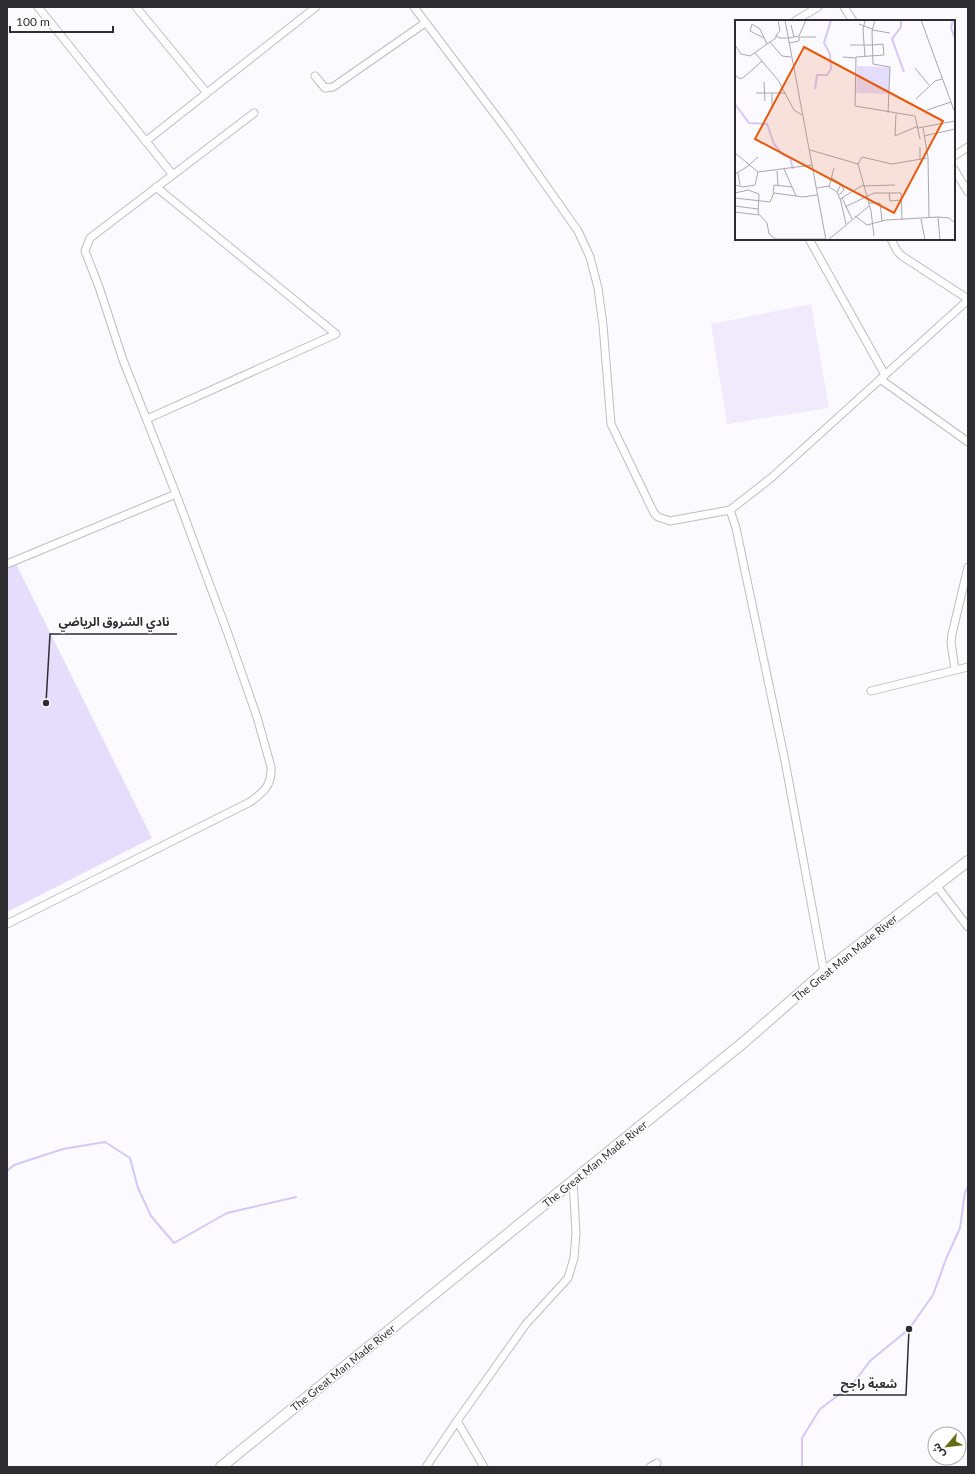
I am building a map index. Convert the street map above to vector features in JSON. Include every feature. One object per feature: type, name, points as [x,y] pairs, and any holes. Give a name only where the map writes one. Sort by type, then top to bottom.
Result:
[{"type":"main road","name":"The Great Man Made River","points":[[221,1467],[744,1042],[824,972],[968,861]]},
{"type":"street","points":[[38,7],[173,175]]},
{"type":"street","points":[[136,7],[206,92]]},
{"type":"street","points":[[146,140],[316,7]]},
{"type":"street","points":[[414,7],[509,133],[578,231],[590,256],[594,269],[602,318],[611,424],[654,513],[658,517],[670,521],[730,510],[771,478],[968,300],[902,256],[897,251],[892,240]]},
{"type":"street","points":[[797,20],[818,7]]},
{"type":"street","points":[[844,7],[852,20]]},
{"type":"street","points":[[315,76],[325,88],[333,87],[425,23]]},
{"type":"street","points":[[7,924],[250,802],[261,794],[269,784],[272,775],[257,717],[176,494],[116,340],[85,250],[86,244],[90,238],[254,113]]},
{"type":"street","points":[[955,155],[968,147]]},
{"type":"street","points":[[955,171],[968,192]]},
{"type":"street","points":[[147,419],[336,334],[156,187]]},
{"type":"street","points":[[810,240],[883,377],[936,421],[968,442]]},
{"type":"street","points":[[7,564],[176,494]]},
{"type":"street","points":[[730,510],[736,528],[785,761],[824,972]]},
{"type":"street","points":[[955,669],[952,634],[968,566]]},
{"type":"street","points":[[871,691],[968,667]]},
{"type":"street","points":[[936,886],[968,927]]},
{"type":"street","points":[[426,1467],[526,1324],[568,1278],[574,1258],[576,1233],[573,1181]]},
{"type":"street","points":[[457,1421],[470,1440],[484,1467]]},
{"type":"street","points":[[650,1467],[657,1463]]},
{"type":"shaded area","points":[[811,304],[829,408],[727,424],[711,324]]},
{"type":"shaded area","points":[[16,564],[152,838],[7,912],[7,568]]},
{"type":"waterway","points":[[7,1171],[14,1165],[63,1149],[105,1142],[130,1158],[138,1188],[151,1216],[174,1243],[227,1213],[296,1197]]},
{"type":"waterway","points":[[802,1467],[802,1438],[820,1409],[852,1385],[870,1361],[909,1329],[933,1295],[946,1259],[960,1228],[965,1192],[968,1187]]},
{"type":"place","name":"نادي الشروق الرياضي","points":[[46,703]]},
{"type":"place","name":"شعبة راجح","points":[[909,1329]]}]
